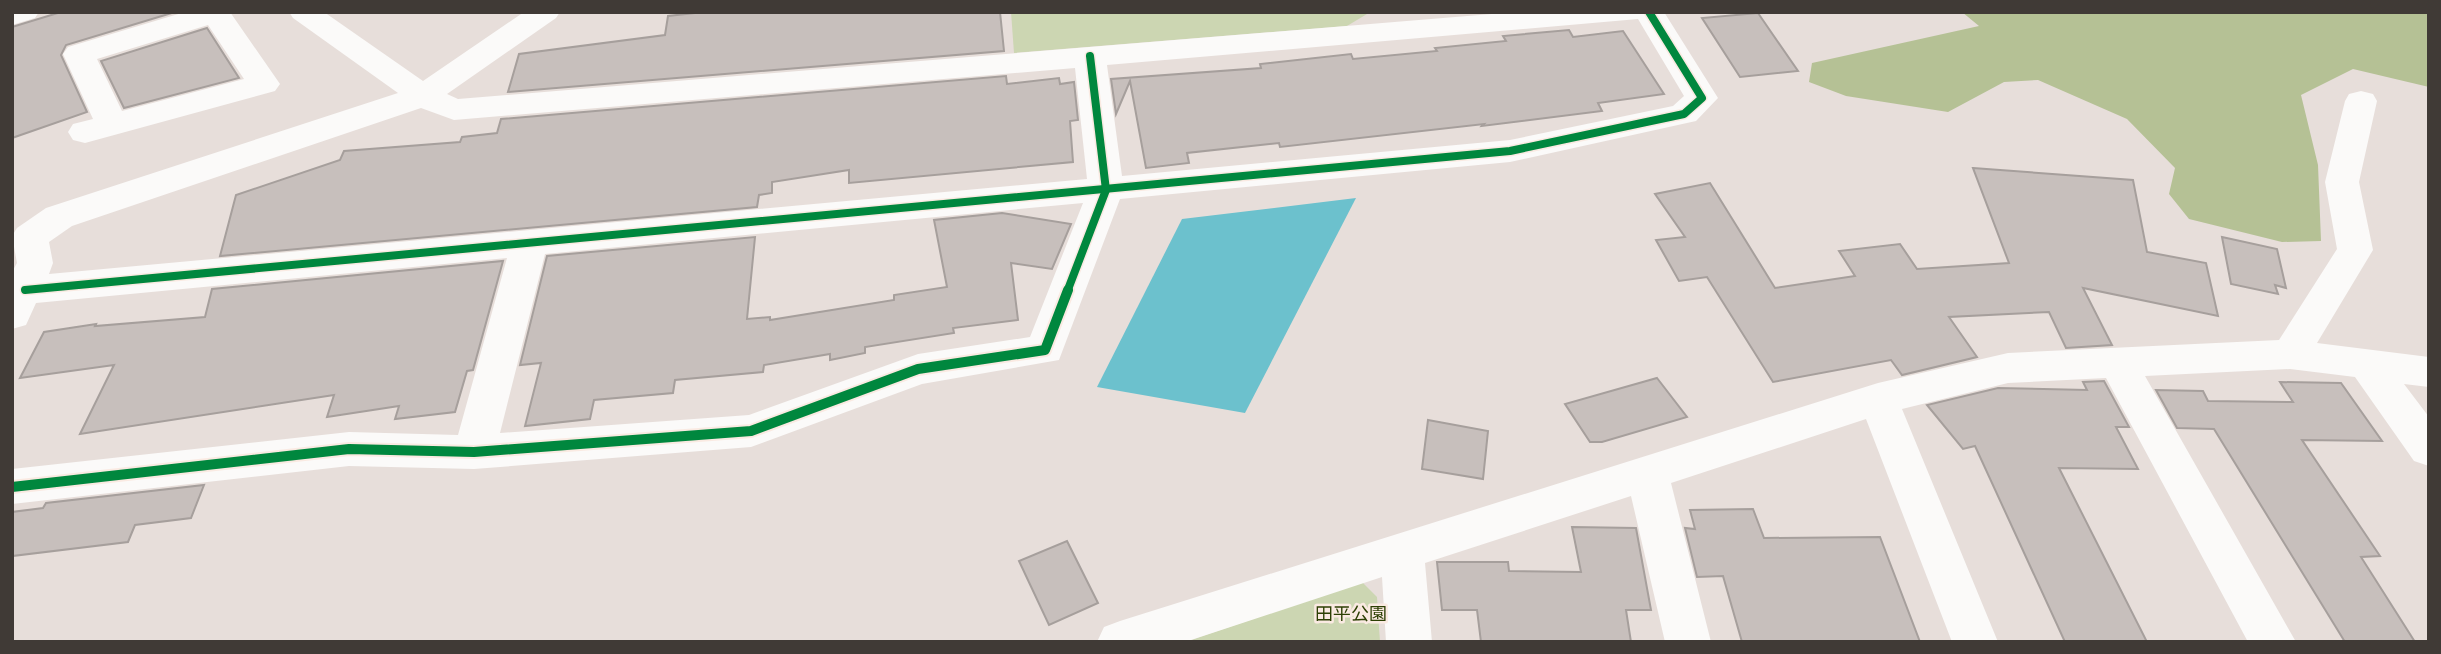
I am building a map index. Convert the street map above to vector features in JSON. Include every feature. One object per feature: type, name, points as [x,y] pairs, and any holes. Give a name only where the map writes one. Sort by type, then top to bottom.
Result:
[{"type":"street","points":[[12,16],[24,12]]},
{"type":"street","points":[[304,12],[423,96],[454,110],[1090,57],[1387,21],[1630,12]]},
{"type":"street","points":[[545,12],[423,96],[59,217],[30,237],[35,263],[19,303],[530,242],[1510,151],[1684,114],[1702,98],[1649,12]]},
{"type":"street","points":[[215,13],[264,84],[99,129],[79,54],[87,49],[215,13]]},
{"type":"street","points":[[12,487],[349,449],[474,452],[751,431],[918,369],[1045,350],[1106,190],[1090,57]]},
{"type":"street","points":[[2290,354],[2355,250],[2343,182],[2361,101]]},
{"type":"street","points":[[474,452],[530,242]]},
{"type":"street","points":[[1120,642],[1878,399],[2008,368],[2290,354],[2429,372]]},
{"type":"street","points":[[2117,362],[2273,642]]},
{"type":"street","points":[[2367,364],[2429,449]]},
{"type":"street","points":[[1878,399],[1975,642]]},
{"type":"street","points":[[1647,473],[1688,642]]},
{"type":"street","points":[[1402,551],[1409,642]]},
{"type":"green space","points":[[1011,12],[1367,14],[1347,26],[1014,53]]},
{"type":"green space","points":[[1962,12],[2429,12],[2429,87],[2353,69],[2301,95],[2318,165],[2321,241],[2282,242],[2189,219],[2169,194],[2175,168],[2127,119],[2038,80],[2004,82],[1948,112],[1846,96],[1809,82],[1812,63],[1979,26]]},
{"type":"green space","name":"田平公園","points":[[1362,582],[1377,597],[1380,642],[1185,642]]},
{"type":"water","points":[[1356,198],[1245,413],[1097,387],[1182,219]]},
{"type":"building","points":[[61,12],[175,12],[66,45],[61,55],[87,112],[12,138],[12,27]]},
{"type":"building","points":[[704,12],[1000,12],[1004,51],[508,92],[519,54],[665,35],[668,16]]},
{"type":"building","points":[[1758,13],[1798,71],[1740,77],[1702,18]]},
{"type":"building","points":[[207,28],[239,78],[124,108],[101,61]]},
{"type":"building","points":[[1569,30],[1573,37],[1623,31],[1664,94],[1598,103],[1602,111],[1482,126],[1484,124],[1280,147],[1279,143],[1187,153],[1189,163],[1146,168],[1130,81],[1116,114],[1111,79],[1261,68],[1260,64],[1351,54],[1353,59],[1437,51],[1435,48],[1506,41],[1503,36]]},
{"type":"building","points":[[1006,76],[1007,84],[1059,78],[1060,84],[1074,82],[1078,120],[1070,121],[1073,162],[849,183],[849,170],[772,182],[772,193],[759,195],[757,207],[220,256],[236,195],[340,160],[344,151],[460,142],[462,137],[497,133],[501,119]]},
{"type":"building","points":[[1973,168],[2133,180],[2147,252],[2206,263],[2218,316],[2083,288],[2112,345],[2066,348],[2049,312],[1949,317],[1977,357],[1902,375],[1891,360],[1773,382],[1707,277],[1679,281],[1656,240],[1685,237],[1655,194],[1710,183],[1775,288],[1855,276],[1839,251],[1900,244],[1917,269],[2009,263]]},
{"type":"building","points":[[1002,213],[1071,224],[1052,269],[1011,263],[1018,320],[953,328],[954,333],[865,347],[865,353],[830,360],[830,354],[764,365],[763,372],[675,380],[673,393],[594,400],[590,419],[525,426],[541,363],[520,365],[547,256],[755,237],[747,319],[770,317],[770,320],[894,300],[894,295],[947,287],[934,220]]},
{"type":"building","points":[[2222,237],[2277,249],[2286,288],[2275,285],[2278,294],[2231,284]]},
{"type":"building","points":[[503,261],[473,370],[467,371],[455,412],[395,419],[399,406],[327,417],[334,395],[80,434],[114,365],[20,378],[44,332],[96,324],[95,326],[205,317],[212,289]]},
{"type":"building","points":[[1657,378],[1687,417],[1602,442],[1590,442],[1565,404]]},
{"type":"building","points":[[2104,381],[2129,427],[2116,427],[2138,469],[2059,468],[2147,642],[2065,642],[1975,446],[1963,449],[1927,405],[1998,388],[2087,390],[2083,382]]},
{"type":"building","points":[[2280,382],[2341,383],[2382,441],[2302,440],[2380,556],[2361,557],[2415,642],[2345,642],[2214,429],[2177,428],[2156,390],[2203,391],[2208,401],[2293,402]]},
{"type":"building","points":[[1428,420],[1488,431],[1483,479],[1422,469]]},
{"type":"building","points":[[204,485],[191,518],[135,525],[128,542],[12,556],[12,512],[43,508],[46,503]]},
{"type":"building","points":[[1753,509],[1764,538],[1880,537],[1920,642],[1742,642],[1723,576],[1697,577],[1685,528],[1695,529],[1690,510]]},
{"type":"building","points":[[1572,527],[1636,528],[1651,610],[1626,610],[1631,642],[1481,642],[1477,610],[1442,610],[1437,562],[1508,562],[1509,571],[1581,572]]},
{"type":"building","points":[[1067,541],[1098,603],[1049,625],[1019,561]]},
{"type":"cycle path","points":[[25,290],[1510,151],[1684,114],[1702,98],[1649,12]]},
{"type":"cycle path","points":[[12,487],[349,449],[474,452],[751,431],[918,369],[1045,350],[1106,190],[1090,56]]}]
